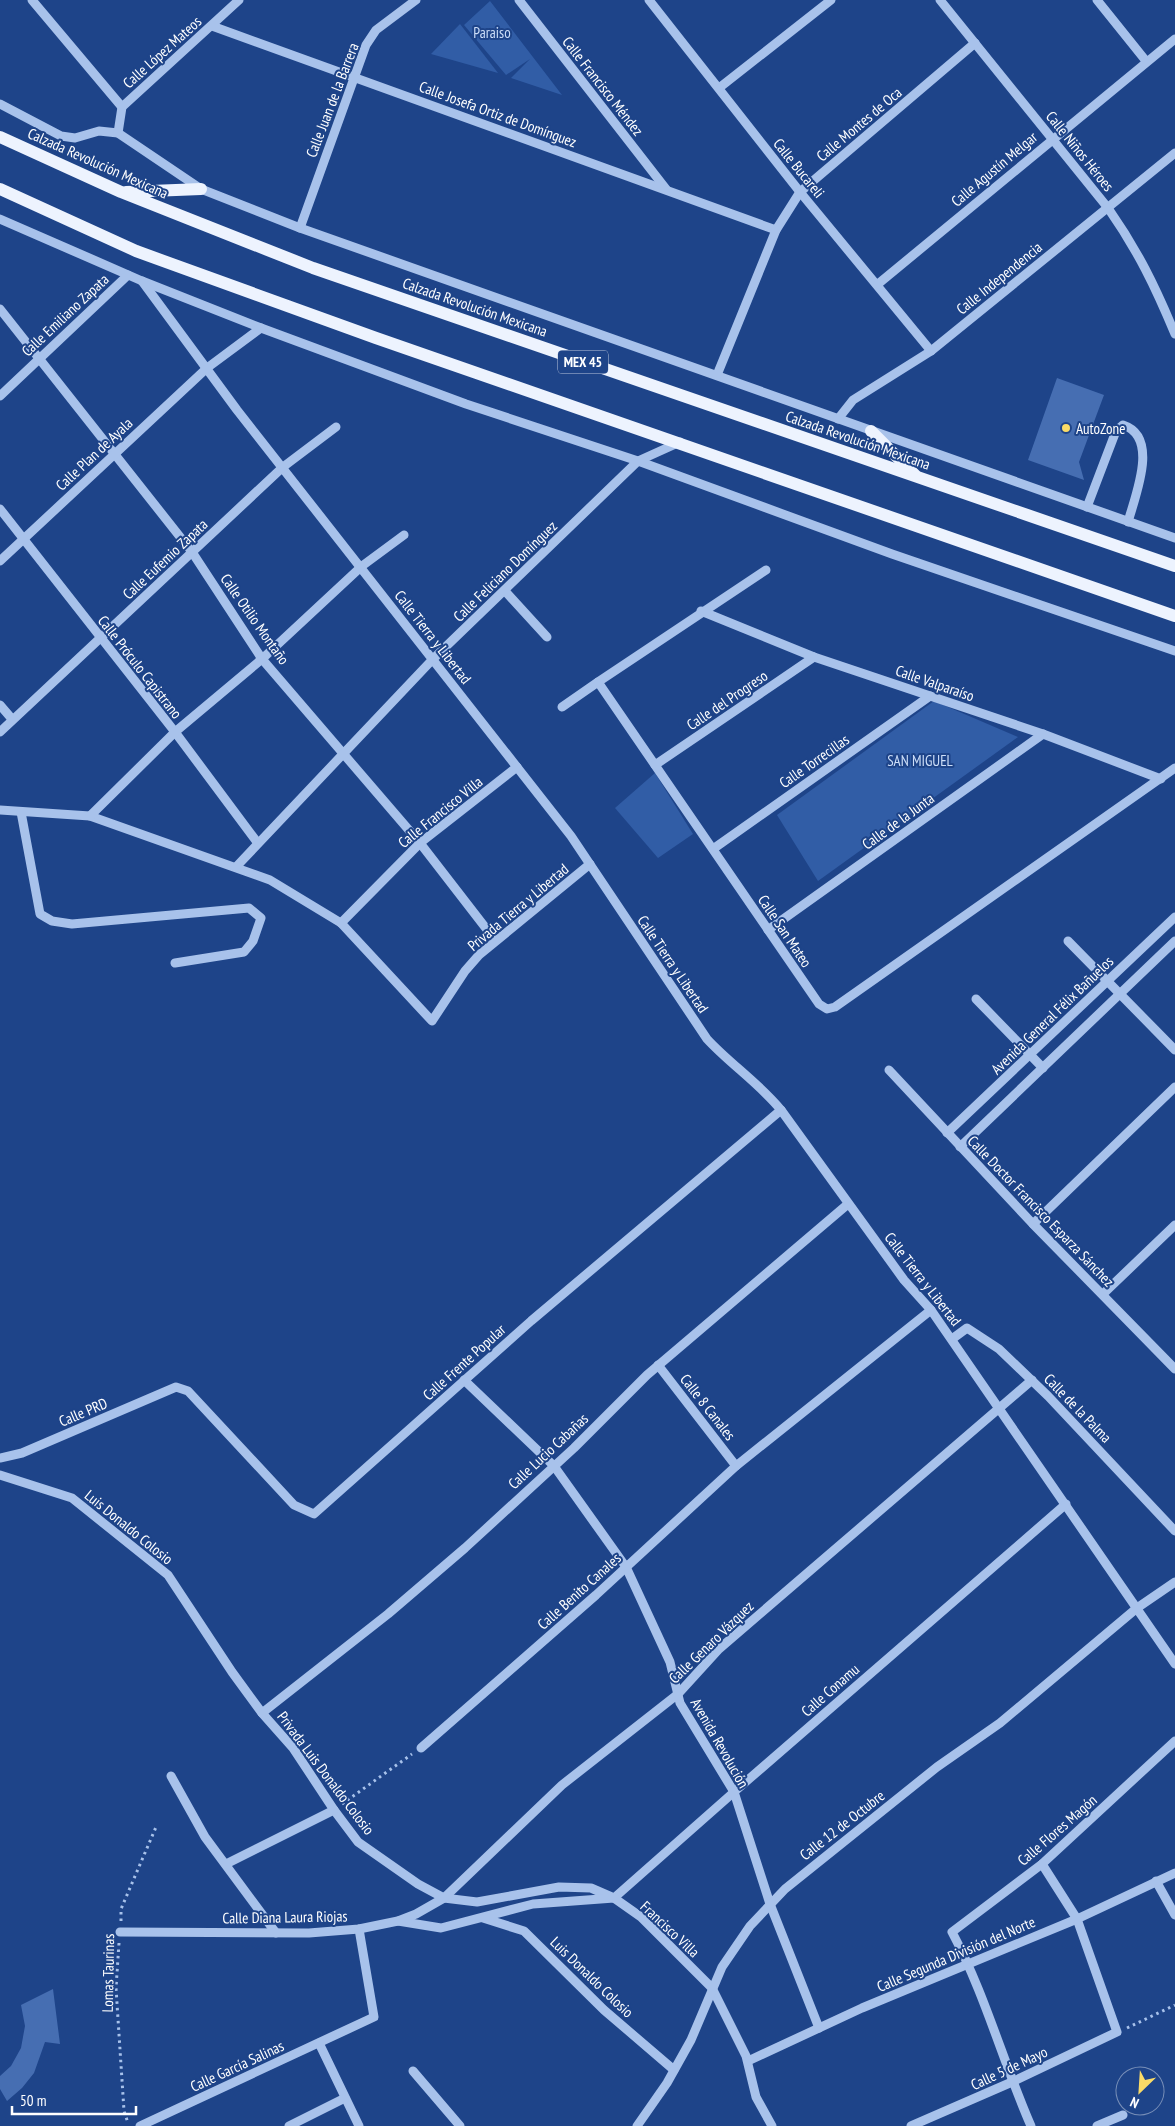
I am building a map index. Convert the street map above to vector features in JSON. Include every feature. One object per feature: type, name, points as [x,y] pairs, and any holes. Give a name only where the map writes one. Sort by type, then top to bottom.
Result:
[{"type":"main road","name":"Calzada Revolución Mexicana","points":[[0,136],[121,192],[313,268],[1175,566]]},
{"type":"main road","points":[[121,192],[201,189]]},
{"type":"main road","points":[[4,192],[136,251],[385,341],[680,442],[1175,616]]},
{"type":"main road","points":[[871,431],[918,478]]},
{"type":"street","points":[[32,0],[122,107]]},
{"type":"street","name":"Calle López Mateos","points":[[118,133],[122,107],[239,0]]},
{"type":"street","name":"Calle Juan de la Barrera","points":[[300,228],[366,45],[376,30],[416,0]]},
{"type":"street","name":"Calle Francisco Méndez","points":[[519,0],[666,189]]},
{"type":"street","name":"Calle Bucareli","points":[[649,0],[800,192],[878,284],[931,351]]},
{"type":"street","points":[[719,88],[831,0]]},
{"type":"street","name":"Calle Niños Héroes","points":[[940,0],[1108,208],[1128,236],[1151,276],[1175,334]]},
{"type":"street","points":[[1098,0],[1146,61]]},
{"type":"street","name":"Calle Josefa Ortiz de Domínguez","points":[[212,26],[776,230]]},
{"type":"street","name":"Calle Agustín Melgar","points":[[878,284],[1175,38]]},
{"type":"street","name":"Calle Montes de Oca","points":[[717,375],[776,230],[800,192],[975,43]]},
{"type":"street","points":[[0,104],[62,136],[75,138],[99,131],[118,133],[201,189],[300,228],[1175,538]]},
{"type":"street","name":"Calle Independencia","points":[[838,419],[852,400],[931,351],[1175,153]]},
{"type":"street","points":[[0,219],[142,281],[261,328],[466,404],[638,461],[892,554],[1175,651]]},
{"type":"street","name":"Calle Emiliano Zapata","points":[[0,396],[128,275]]},
{"type":"street","name":"Calle Tierra y Libertad","points":[[142,281],[206,368],[572,836],[707,1039],[728,1060],[762,1088],[781,1110],[904,1280],[931,1310],[1175,1664]]},
{"type":"street","name":"Calle Otilio Montaño","points":[[0,308],[192,552],[262,659],[420,843],[495,940]]},
{"type":"street","name":"Calle Plan de Ayala","points":[[0,561],[206,368],[261,328]]},
{"type":"street","points":[[1088,507],[1116,431],[1123,425],[1131,428],[1139,438],[1145,461],[1128,522]]},
{"type":"street","name":"Calle Eufemio Zapata","points":[[0,732],[283,467],[336,427]]},
{"type":"street","name":"Calle Feliciano Domínguez","points":[[236,867],[257,842],[433,659],[505,592],[638,461],[680,442]]},
{"type":"street","name":"Calle Próculo Capistrano","points":[[0,509],[174,732],[257,842]]},
{"type":"street","points":[[90,816],[174,732],[262,659],[362,566],[404,535]]},
{"type":"street","points":[[562,708],[701,612],[766,570]]},
{"type":"street","points":[[505,592],[547,637]]},
{"type":"street","name":"Calle Valparaíso","points":[[701,612],[814,657],[1043,734],[1161,779]]},
{"type":"street","name":"Calle del Progreso","points":[[655,765],[814,657]]},
{"type":"street","name":"Calle San Mateo","points":[[598,682],[819,1004],[827,1009],[836,1007],[1175,768]]},
{"type":"street","name":"Calle Torrecillas","points":[[713,849],[930,696]]},
{"type":"street","points":[[0,705],[12,720]]},
{"type":"street","name":"Calle de la Junta","points":[[768,930],[1043,734]]},
{"type":"street","name":"Calle Francisco Villa","points":[[341,923],[420,843],[517,767]]},
{"type":"street","points":[[0,810],[90,816],[270,880],[341,923]]},
{"type":"street","points":[[21,812],[40,914],[52,921],[72,924],[249,908],[261,918],[253,942],[244,952],[175,963]]},
{"type":"street","name":"Privada Tierra y Libertad","points":[[341,923],[432,1021],[465,972],[495,940],[590,864]]},
{"type":"street","name":"Avenida General Félix Bañuelos","points":[[947,1133],[1175,917]]},
{"type":"street","points":[[1068,941],[1175,1050]]},
{"type":"street","name":"Avenida General Félix Bañuelos","points":[[960,1147],[1175,941]]},
{"type":"street","points":[[976,999],[1043,1068]]},
{"type":"street","name":"Calle Doctor Francisco Esparza Sánchez","points":[[889,1070],[1033,1224],[1174,1366]]},
{"type":"street","points":[[1033,1224],[1175,1087]]},
{"type":"street","name":"Calle Frente Popular","points":[[176,1387],[188,1391],[294,1505],[314,1514],[464,1380],[781,1110]]},
{"type":"street","name":"Calle Lucio Cabañas","points":[[262,1713],[388,1614],[554,1466],[658,1365],[848,1204]]},
{"type":"street","points":[[1103,1294],[1175,1226]]},
{"type":"street","name":"Calle Benito Canales","points":[[421,1748],[626,1567],[736,1466],[931,1310]]},
{"type":"street","name":"Calle de la Palma","points":[[952,1340],[967,1328],[999,1349],[1032,1380],[1175,1531]]},
{"type":"street","name":"Calle 8 Canales","points":[[658,1365],[736,1466]]},
{"type":"street","name":"Avenida Revolución","points":[[464,1380],[554,1466],[626,1567],[670,1662],[680,1703],[734,1792],[770,1904],[819,2028]]},
{"type":"street","name":"Calle Genaro Vázquez","points":[[444,1898],[562,1785],[678,1694],[719,1649],[998,1406],[1032,1380]]},
{"type":"street","name":"Calle PRD","points":[[0,1458],[22,1453],[176,1387]]},
{"type":"street","name":"Luis Donaldo Colosio","points":[[0,1475],[72,1498],[168,1575],[262,1713]]},
{"type":"street","name":"Calle Conamu","points":[[614,1898],[1066,1504]]},
{"type":"street","name":"Calle 12 de Octubre","points":[[637,2126],[674,2070],[691,2040],[722,1967],[750,1926],[784,1889],[937,1767],[1000,1723],[1137,1608],[1175,1582]]},
{"type":"street","name":"Privada Luis Donaldo Colosio","points":[[262,1713],[293,1748],[334,1810],[358,1842],[418,1884],[444,1898]]},
{"type":"street","name":"Calle Flores Magón","points":[[969,1964],[952,1932],[1042,1864],[1175,1741]]},
{"type":"street","points":[[172,1776],[205,1837],[276,1933]]},
{"type":"street","points":[[226,1864],[334,1810]]},
{"type":"street","points":[[1042,1864],[1077,1919],[1117,2032]]},
{"type":"street","name":"Calle Segunda División del Norte","points":[[748,2061],[819,2028],[1077,1919],[1156,1881],[1175,1874]]},
{"type":"street","points":[[1156,1881],[1175,1915]]},
{"type":"street","name":"Francisco Villa","points":[[444,1898],[476,1902],[559,1887],[591,1888],[614,1898],[642,1918],[712,1988],[728,2015],[748,2061],[756,2096],[772,2126]]},
{"type":"street","name":"Calle Diana Laura Riojas","points":[[120,1932],[276,1933],[359,1929],[398,1921],[444,1898]]},
{"type":"street","points":[[398,1921],[441,1928],[533,1904],[614,1898]]},
{"type":"street","name":"Luis Donaldo Colosio","points":[[482,1918],[524,1931],[604,2010],[674,2070]]},
{"type":"street","name":"Calle García Salinas","points":[[140,2126],[374,2017],[359,1929]]},
{"type":"street","points":[[969,1964],[1012,2082],[1031,2126]]},
{"type":"street","name":"Calle 5 de Mayo","points":[[911,2126],[1012,2082],[1117,2032]]},
{"type":"street","points":[[319,2043],[359,2126]]},
{"type":"street","points":[[412,2071],[460,2126]]},
{"type":"street","points":[[289,2126],[345,2098]]},
{"type":"street","points":[[1097,2126],[1121,2116]]},
{"type":"path","points":[[334,1810],[421,1748]]},
{"type":"path","name":"Lomas Taurinas","points":[[129,2126],[124,2111],[116,1988],[121,1909],[156,1826]]},
{"type":"path","points":[[1117,2032],[1175,2005]]},
{"type":"green space","name":"Paraiso","points":[[490,1],[562,95],[511,78],[530,59],[506,75],[464,25]]},
{"type":"green space","points":[[460,24],[498,73],[431,54]]},
{"type":"green space","name":"SAN MIGUEL","points":[[934,701],[1018,737],[818,881],[777,815]]},
{"type":"green space","points":[[655,773],[693,834],[658,858],[615,808]]},
{"type":"building","name":"AutoZone","points":[[1057,378],[1104,395],[1079,462],[1084,480],[1028,460]]},
{"type":"building","points":[[53,1989],[60,2044],[45,2042],[34,2073],[22,2088],[7,2101],[0,2089],[0,2076],[11,2066],[21,2048],[25,2026],[21,2005]]},
{"type":"place","name":"AutoZone","points":[[1066,428]]}]
